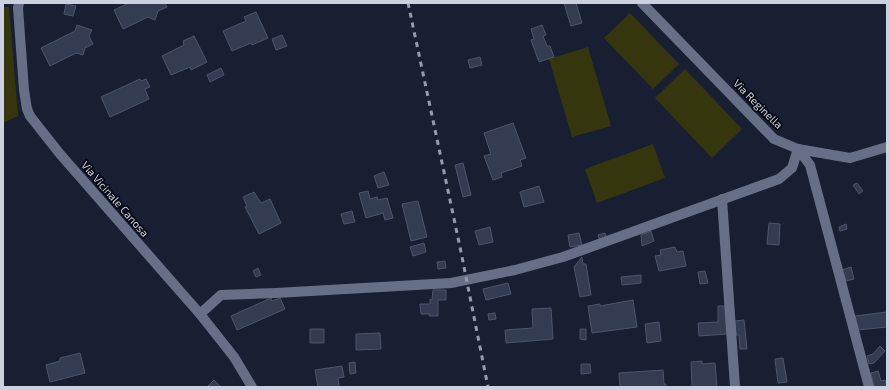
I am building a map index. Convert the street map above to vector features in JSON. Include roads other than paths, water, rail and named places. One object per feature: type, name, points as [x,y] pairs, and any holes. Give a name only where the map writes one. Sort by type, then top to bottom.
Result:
[{"type":"street","name":"Via Vicinale Canosa","points":[[19,3],[18,8],[24,90],[27,109],[30,116],[60,154],[200,314],[238,362],[252,387]]},
{"type":"street","name":"Via Reginella","points":[[642,3],[774,138],[798,149],[850,158],[887,147]]},
{"type":"street","points":[[200,314],[221,295],[451,283],[515,270],[563,257],[779,179],[792,168],[798,149]]},
{"type":"street","points":[[798,149],[810,165],[869,387]]},
{"type":"street","points":[[722,199],[735,387]]},
{"type":"railway","points":[[408,3],[488,387]]}]
